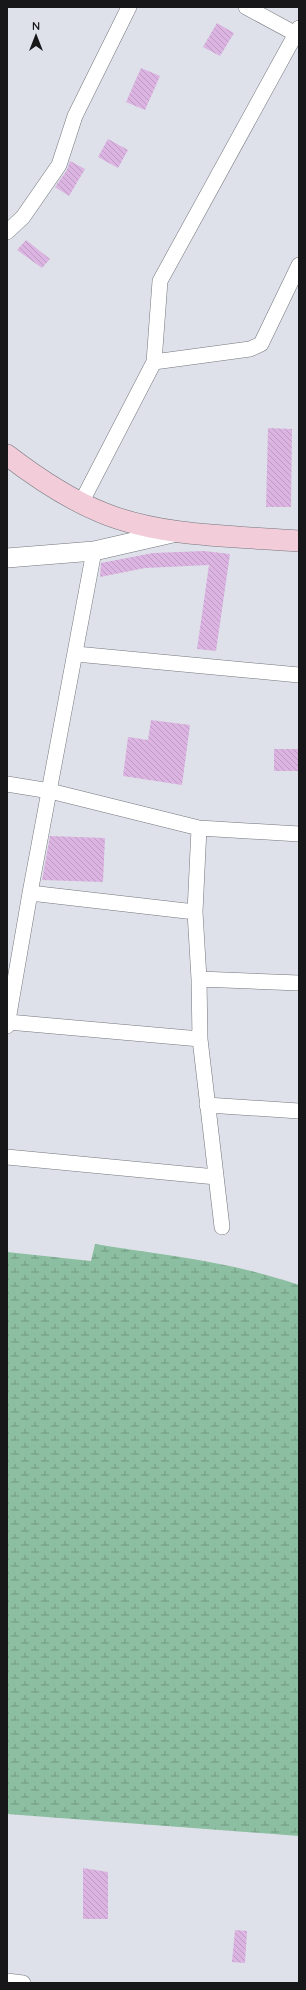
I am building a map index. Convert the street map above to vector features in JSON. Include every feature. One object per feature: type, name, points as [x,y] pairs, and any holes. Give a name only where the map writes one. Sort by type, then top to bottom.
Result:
[{"type":"main road","points":[[7,455],[60,492],[104,514],[178,532],[299,542]]},
{"type":"street","points":[[7,232],[23,217],[58,166],[75,116],[129,7]]},
{"type":"street","points":[[82,503],[154,362],[160,281],[297,31],[246,7]]},
{"type":"street","points":[[154,362],[250,349],[261,344],[299,265]]},
{"type":"street","points":[[7,558],[94,551],[178,532]]},
{"type":"street","points":[[94,551],[7,1024],[200,1039]]},
{"type":"street","points":[[76,654],[299,675]]},
{"type":"street","points":[[7,784],[50,791],[199,828],[299,834]]},
{"type":"street","points":[[199,828],[194,912],[199,979],[200,1039],[222,1227]]},
{"type":"street","points":[[30,893],[194,912]]},
{"type":"street","points":[[199,979],[299,983]]},
{"type":"street","points":[[207,1105],[299,1111]]},
{"type":"street","points":[[7,1157],[216,1177]]},
{"type":"street","points":[[7,1981],[23,1983]]},
{"type":"green space","points":[[95,1244],[249,1270],[299,1285],[299,1836],[7,1814],[7,1252],[91,1261]]},
{"type":"building","points":[[217,23],[234,33],[220,56],[203,47]]},
{"type":"building","points":[[141,68],[160,76],[145,110],[126,102]]},
{"type":"building","points":[[108,139],[128,150],[118,168],[98,157]]},
{"type":"building","points":[[70,161],[85,169],[69,196],[55,187],[67,170]]},
{"type":"building","points":[[26,240],[50,259],[42,268],[17,250]]},
{"type":"building","points":[[268,428],[292,429],[291,507],[266,507]]},
{"type":"building","points":[[204,551],[230,554],[216,651],[197,649],[209,565],[145,568],[100,577],[101,563],[153,553]]},
{"type":"building","points":[[151,720],[190,725],[182,785],[123,776],[128,737],[148,740]]},
{"type":"building","points":[[274,749],[299,749],[299,771],[274,771]]},
{"type":"building","points":[[50,836],[105,838],[103,882],[42,880]]},
{"type":"building","points":[[83,1868],[108,1872],[108,1919],[83,1919]]},
{"type":"building","points":[[235,1930],[247,1931],[245,1963],[232,1962]]}]
